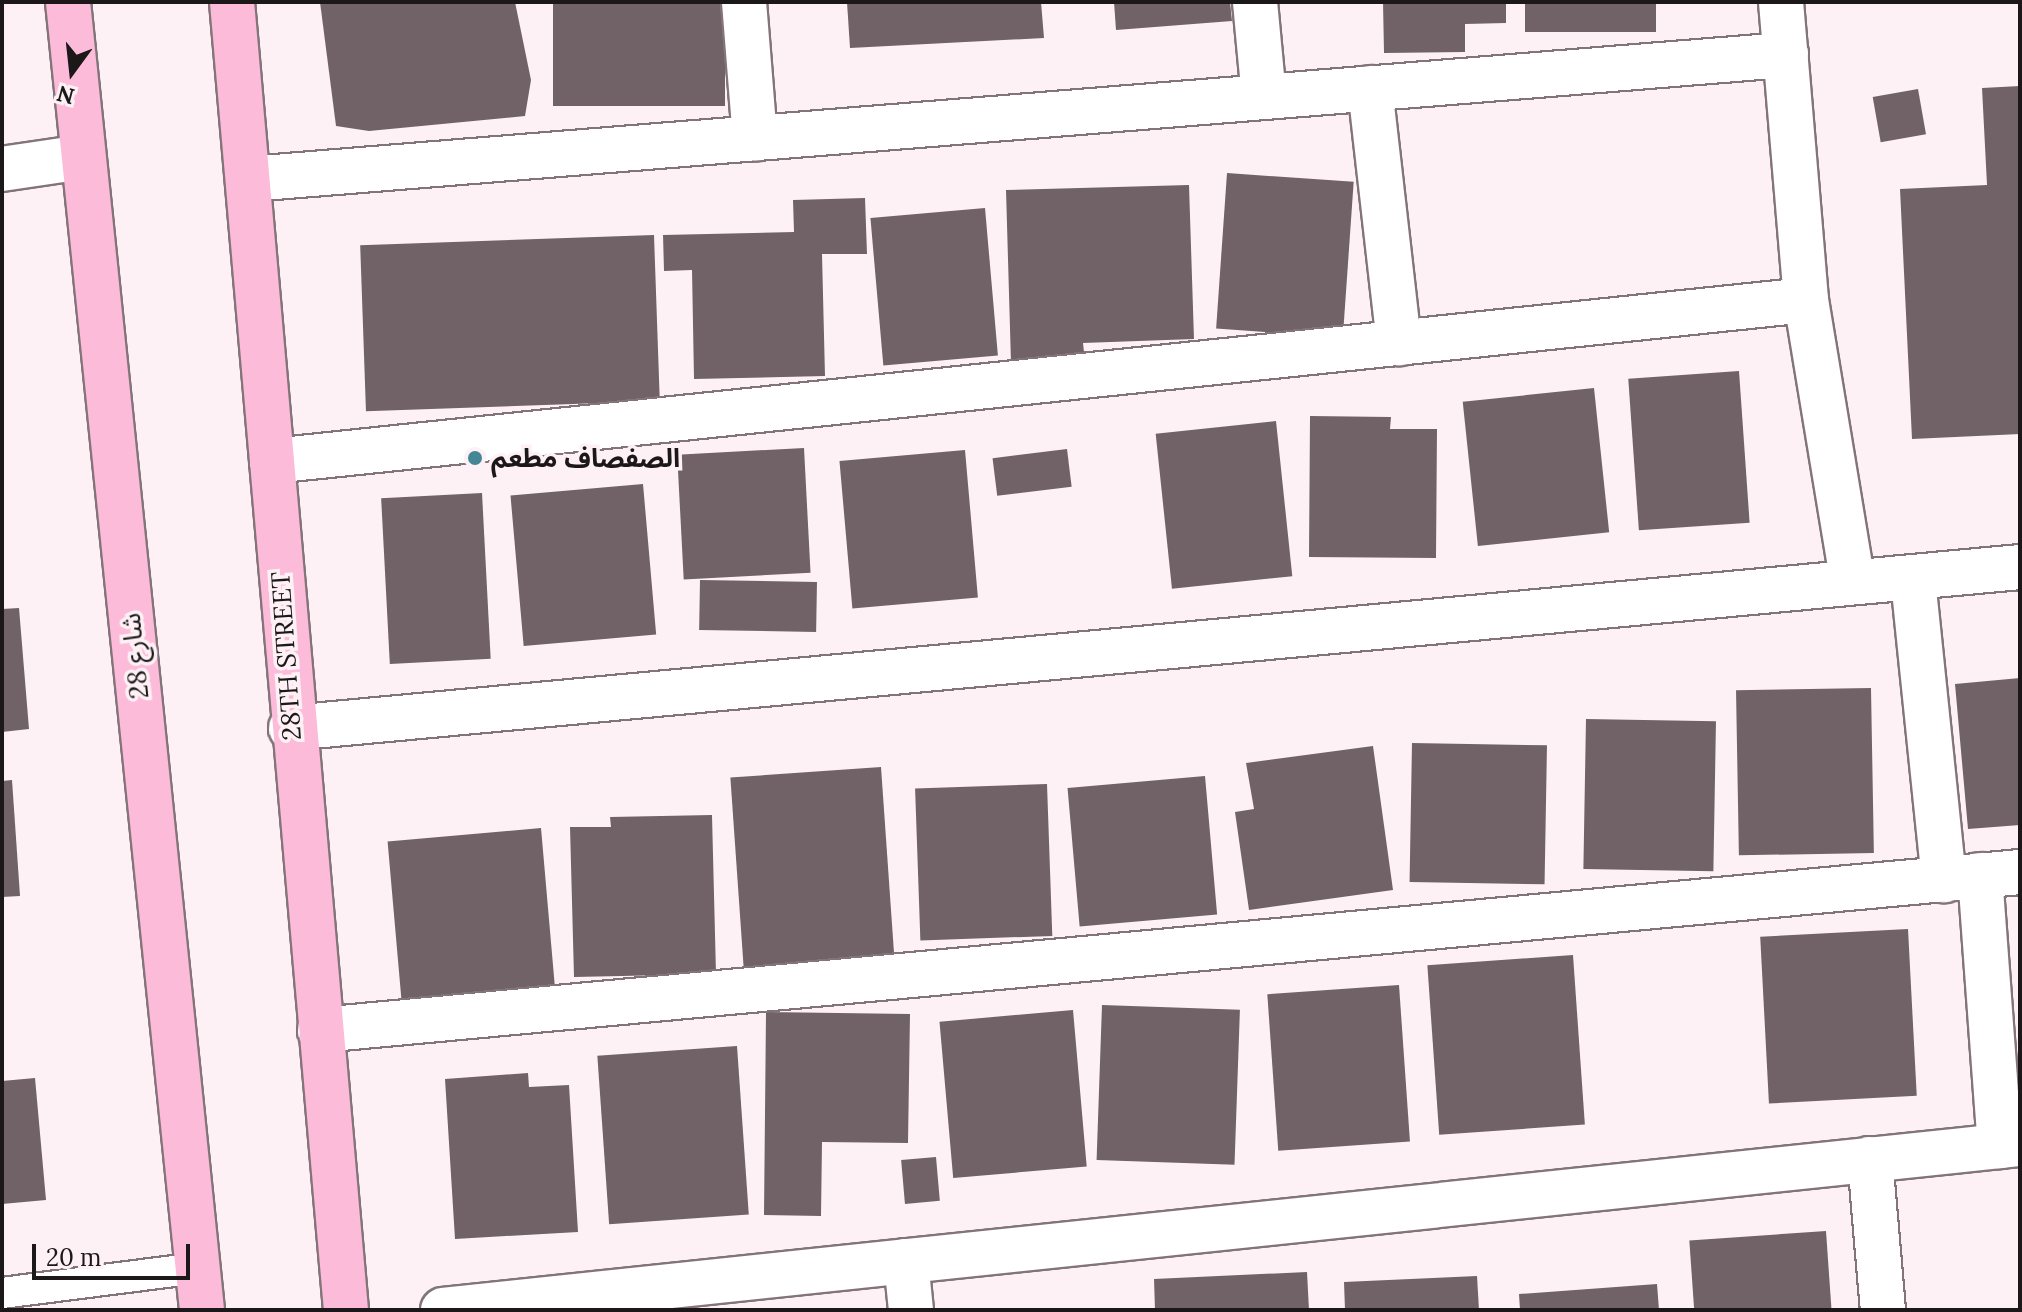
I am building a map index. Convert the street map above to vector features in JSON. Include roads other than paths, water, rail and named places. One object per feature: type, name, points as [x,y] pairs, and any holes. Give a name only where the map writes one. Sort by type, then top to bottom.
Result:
[{"type":"main road","name":"شارع 28","points":[[68,2],[200,1289]]},
{"type":"main road","name":"28TH STREET","points":[[232,2],[250,179],[291,728],[346,1310]]},
{"type":"street","points":[[744,2],[755,139]]},
{"type":"street","points":[[1255,2],[1264,97]]},
{"type":"street","points":[[1781,2],[1806,300],[1852,578]]},
{"type":"street","points":[[250,179],[1786,55]]},
{"type":"street","points":[[1370,88],[1399,343]]},
{"type":"street","points":[[2,169],[83,157]]},
{"type":"street","points":[[272,461],[1806,300]]},
{"type":"street","points":[[291,728],[1852,578],[1913,580],[2020,567]]},
{"type":"street","points":[[443,1310],[2010,1145],[1981,876],[1913,580]]},
{"type":"street","points":[[320,1030],[1981,876]]},
{"type":"street","points":[[1870,1159],[1883,1310]]},
{"type":"street","points":[[906,1261],[911,1310]]},
{"type":"lane","points":[[2,1293],[200,1289]]},
{"type":"place","name":"الصفصاف مطعم","points":[[475,458]]}]
